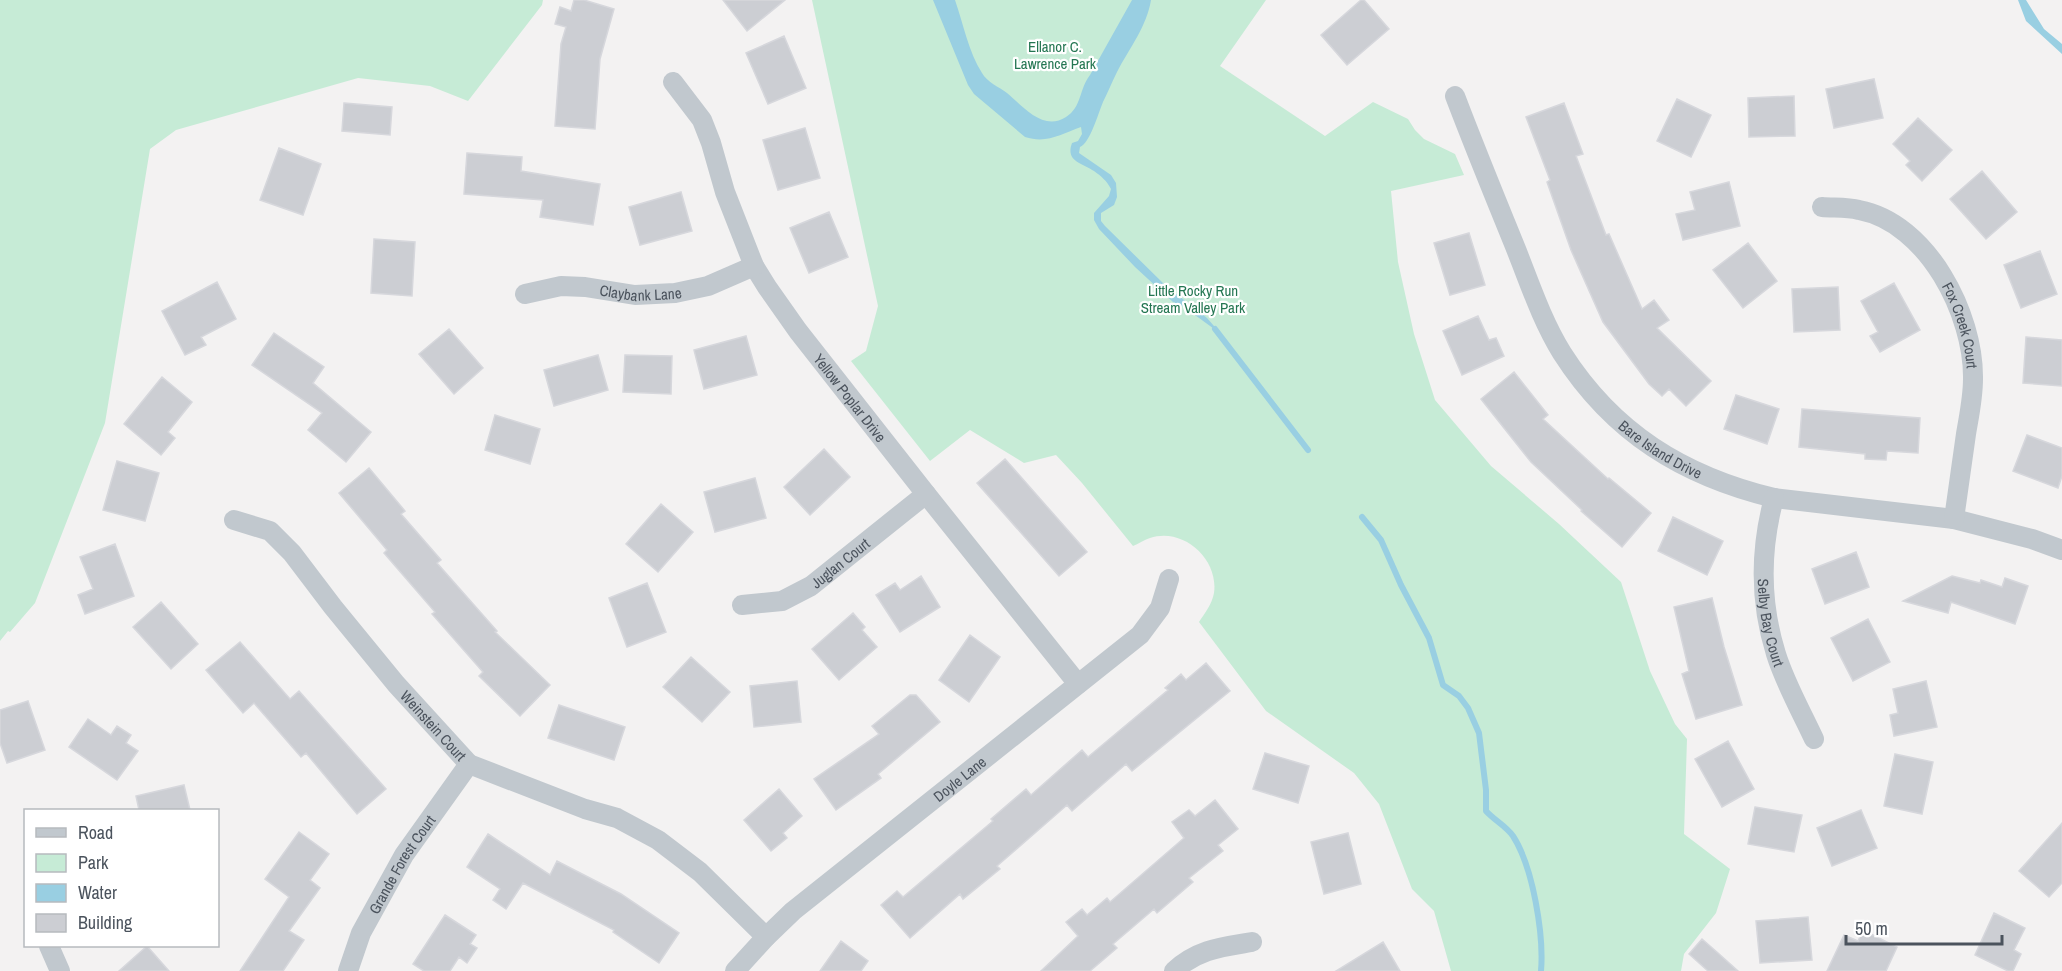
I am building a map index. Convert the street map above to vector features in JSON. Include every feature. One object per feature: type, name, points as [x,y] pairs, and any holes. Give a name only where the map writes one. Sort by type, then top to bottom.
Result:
[{"type":"street","name":"Yellow Poplar Drive","points":[[673,82],[702,120],[725,192],[754,266],[767,287],[926,494],[1078,684]]},
{"type":"street","name":"Bare Island Drive","points":[[1455,96],[1543,315],[1562,352],[1583,382],[1622,423],[1670,459],[1715,481],[1774,498],[1954,519],[2062,549]]},
{"type":"street","name":"Fox Creek Court","points":[[1822,207],[1860,210],[1888,221],[1899,229],[1918,245],[1935,265],[1961,310],[1971,346],[1973,382],[1954,519]]},
{"type":"street","name":"Claybank Lane","points":[[525,294],[561,286],[585,287],[635,295],[675,293],[708,286],[754,266]]},
{"type":"street","name":"Juglan Court","points":[[742,605],[782,601],[811,586],[926,494]]},
{"type":"street","name":"Selby Bay Court","points":[[1774,498],[1764,544],[1763,582],[1766,615],[1784,675],[1814,739]]},
{"type":"street","name":"Weinstein Court","points":[[234,520],[270,531],[382,667],[469,764],[585,809],[617,818],[658,840],[700,872],[766,937]]},
{"type":"street","name":"Doyle Lane","points":[[735,971],[794,911],[1140,635],[1160,608],[1169,579]]},
{"type":"street","name":"Grande Forest Court","points":[[348,971],[361,933],[405,855],[469,764]]},
{"type":"street","points":[[1174,971],[1188,960],[1211,948],[1252,942]]},
{"type":"street","points":[[50,947],[60,971]]},
{"type":"green space","points":[[0,0],[543,0],[542,5],[468,101],[430,86],[358,78],[176,130],[150,149],[105,423],[35,603],[0,641]]},
{"type":"green space","name":"Little Rocky Run Stream Valley Park","points":[[812,0],[1266,0],[1220,66],[1325,136],[1373,102],[1408,119],[1424,139],[1455,154],[1464,175],[1391,191],[1398,262],[1414,334],[1435,400],[1491,466],[1559,524],[1621,582],[1650,671],[1675,724],[1687,739],[1684,834],[1730,869],[1716,913],[1684,954],[1681,971],[1451,971],[1434,911],[1412,889],[1379,804],[1354,773],[1266,711],[1199,622],[1212,601],[1214,580],[1205,558],[1196,549],[1175,537],[1162,536],[1150,538],[1133,546],[1056,455],[1024,463],[970,430],[930,461],[851,361],[866,351],[878,306]]},
{"type":"water","points":[[933,0],[955,0],[977,65],[990,82],[1034,116],[1049,121],[1058,121],[1075,108],[1086,80],[1132,0],[1151,0],[1142,28],[1117,72],[1090,134],[1080,147],[1079,153],[1111,175],[1116,183],[1117,197],[1114,205],[1101,213],[1101,221],[1165,285],[1207,318],[1221,334],[1184,307],[1173,302],[1099,229],[1094,220],[1094,213],[1109,196],[1111,189],[1101,177],[1076,161],[1071,154],[1072,143],[1078,141],[1082,134],[1081,127],[1047,139],[1025,137],[974,94],[968,85]]},
{"type":"water","points":[[2018,0],[2026,0],[2044,29],[2062,44],[2062,54],[2026,21]]},
{"type":"building","points":[[574,0],[584,0],[614,9],[600,59],[595,129],[555,126],[561,44],[566,27],[555,24],[560,7],[571,11]]},
{"type":"building","points":[[723,0],[785,0],[747,31]]},
{"type":"building","points":[[1361,0],[1364,0],[1389,29],[1347,65],[1321,35]]},
{"type":"building","points":[[784,36],[806,88],[768,104],[746,53]]},
{"type":"building","points":[[1874,79],[1883,118],[1834,128],[1826,89]]},
{"type":"building","points":[[1794,96],[1795,136],[1749,137],[1748,98]]},
{"type":"building","points":[[1677,99],[1711,115],[1691,157],[1657,141]]},
{"type":"building","points":[[344,103],[392,107],[390,135],[342,131]]},
{"type":"building","points":[[1564,103],[1583,154],[1576,156],[1606,235],[1609,234],[1642,309],[1654,300],[1669,320],[1657,328],[1711,381],[1686,406],[1669,389],[1662,396],[1649,384],[1603,322],[1571,250],[1547,182],[1550,180],[1526,117]]},
{"type":"building","points":[[1918,118],[1952,150],[1922,181],[1906,165],[1910,161],[1893,144]]},
{"type":"building","points":[[805,128],[820,178],[778,190],[763,140]]},
{"type":"building","points":[[279,148],[321,164],[303,215],[260,200]]},
{"type":"building","points":[[467,153],[522,157],[521,171],[600,184],[593,225],[540,217],[543,200],[464,194]]},
{"type":"building","points":[[1982,171],[2017,212],[1986,239],[1950,199]]},
{"type":"building","points":[[1729,182],[1740,226],[1683,240],[1676,214],[1695,210],[1690,192]]},
{"type":"building","points":[[681,192],[692,231],[640,245],[629,207]]},
{"type":"building","points":[[829,212],[848,257],[809,273],[790,228]]},
{"type":"building","points":[[1469,233],[1485,285],[1450,295],[1434,243]]},
{"type":"building","points":[[374,239],[415,242],[412,296],[371,293]]},
{"type":"building","points":[[1748,243],[1777,281],[1743,308],[1713,270]]},
{"type":"building","points":[[2040,251],[2057,294],[2021,308],[2004,265]]},
{"type":"building","points":[[217,282],[236,319],[201,337],[206,345],[185,355],[162,311]]},
{"type":"building","points":[[1894,283],[1920,330],[1880,352],[1870,336],[1878,332],[1861,301]]},
{"type":"building","points":[[1838,287],[1840,330],[1794,332],[1792,289]]},
{"type":"building","points":[[1478,316],[1489,340],[1496,338],[1504,356],[1462,375],[1443,331]]},
{"type":"building","points":[[449,329],[483,368],[454,394],[419,354]]},
{"type":"building","points":[[274,333],[324,367],[313,383],[371,432],[346,462],[308,430],[322,413],[252,365]]},
{"type":"building","points":[[746,336],[757,375],[704,389],[694,350]]},
{"type":"building","points":[[2026,337],[2062,340],[2062,386],[2023,383]]},
{"type":"building","points":[[598,355],[608,390],[554,406],[544,370]]},
{"type":"building","points":[[625,355],[672,356],[671,394],[623,392]]},
{"type":"building","points":[[1514,372],[1548,415],[1543,419],[1608,479],[1651,513],[1622,547],[1531,462],[1481,399]]},
{"type":"building","points":[[162,377],[192,402],[168,432],[175,438],[161,455],[124,424]]},
{"type":"building","points":[[1736,395],[1779,409],[1767,444],[1724,429]]},
{"type":"building","points":[[1802,409],[1920,418],[1918,453],[1887,451],[1886,460],[1865,459],[1865,454],[1799,447]]},
{"type":"building","points":[[495,415],[540,429],[530,464],[485,450]]},
{"type":"building","points":[[2027,435],[2062,448],[2062,476],[2058,488],[2013,471]]},
{"type":"building","points":[[824,449],[850,477],[810,515],[784,487]]},
{"type":"building","points":[[1005,459],[1087,552],[1059,576],[977,483]]},
{"type":"building","points":[[117,461],[159,473],[145,521],[103,510]]},
{"type":"building","points":[[369,468],[405,511],[401,514],[441,560],[437,563],[497,631],[495,632],[550,685],[520,716],[479,676],[483,672],[432,614],[435,612],[384,553],[387,550],[339,493]]},
{"type":"building","points":[[755,478],[766,518],[715,532],[704,492]]},
{"type":"building","points":[[661,504],[693,532],[658,572],[626,544]]},
{"type":"building","points":[[1673,517],[1723,541],[1707,575],[1658,551]]},
{"type":"building","points":[[115,544],[134,596],[85,614],[78,595],[93,589],[80,557]]},
{"type":"building","points":[[1856,552],[1869,587],[1825,604],[1812,569]]},
{"type":"building","points":[[921,576],[940,607],[900,632],[876,595],[895,583],[900,590]]},
{"type":"building","points":[[1952,576],[1980,583],[1981,580],[2002,587],[2005,578],[2028,586],[2015,624],[1951,602],[1948,613],[1903,601]]},
{"type":"building","points":[[647,583],[666,632],[627,647],[609,598]]},
{"type":"building","points":[[1712,598],[1742,705],[1696,719],[1682,674],[1689,671],[1674,607]]},
{"type":"building","points":[[161,602],[198,644],[171,669],[133,627]]},
{"type":"building","points":[[853,613],[865,627],[862,630],[877,647],[839,680],[812,649]]},
{"type":"building","points":[[1868,619],[1890,662],[1853,681],[1831,638]]},
{"type":"building","points":[[970,635],[1000,657],[969,702],[939,680]]},
{"type":"building","points":[[240,642],[290,699],[299,691],[386,789],[357,814],[306,753],[301,757],[254,703],[243,713],[206,670]]},
{"type":"building","points":[[691,657],[730,692],[702,722],[663,687]]},
{"type":"building","points":[[1206,663],[1230,691],[1132,771],[1126,764],[1072,811],[1067,805],[997,866],[1000,869],[963,899],[960,894],[910,938],[881,905],[897,891],[903,897],[993,821],[991,819],[1026,789],[1031,795],[1082,750],[1088,757],[1168,690],[1165,688],[1181,674],[1186,680]]},
{"type":"building","points":[[797,681],[801,722],[754,727],[750,686]]},
{"type":"building","points":[[1926,681],[1937,727],[1894,736],[1890,715],[1898,713],[1893,689]]},
{"type":"building","points":[[910,695],[916,695],[940,722],[878,774],[881,778],[836,810],[814,779],[879,734],[872,726]]},
{"type":"building","points":[[28,701],[45,750],[7,763],[0,743],[0,710]]},
{"type":"building","points":[[559,705],[625,727],[614,760],[548,738]]},
{"type":"building","points":[[88,719],[111,735],[117,726],[131,735],[126,743],[138,751],[117,780],[69,747]]},
{"type":"building","points":[[1728,741],[1754,789],[1722,807],[1695,759]]},
{"type":"building","points":[[1265,753],[1309,766],[1298,803],[1253,789]]},
{"type":"building","points":[[1895,754],[1933,762],[1922,814],[1884,806]]},
{"type":"building","points":[[184,785],[190,809],[139,809],[136,796]]},
{"type":"building","points":[[779,789],[802,816],[783,833],[787,838],[771,851],[744,820]]},
{"type":"building","points":[[1215,800],[1238,829],[1218,845],[1223,851],[1189,878],[1193,882],[1157,913],[1154,909],[1113,944],[1117,948],[1090,971],[1041,971],[1078,936],[1066,922],[1082,909],[1087,915],[1107,898],[1110,902],[1184,838],[1172,822],[1189,810],[1195,816]]},
{"type":"building","points":[[1755,807],[1802,815],[1794,852],[1748,844]]},
{"type":"building","points":[[1861,810],[1877,848],[1832,866],[1817,828]]},
{"type":"building","points":[[2062,823],[2062,883],[2049,897],[2019,871]]},
{"type":"building","points":[[299,832],[329,854],[310,880],[320,888],[289,931],[304,940],[283,971],[240,971],[289,897],[265,879]]},
{"type":"building","points":[[1348,833],[1361,884],[1324,894],[1311,842]]},
{"type":"building","points":[[488,834],[550,875],[557,861],[621,894],[679,933],[659,963],[613,932],[614,930],[523,883],[506,909],[493,900],[500,889],[467,867]]},
{"type":"building","points":[[1994,913],[2025,928],[2014,950],[2021,954],[2013,971],[2008,971],[1975,955]]},
{"type":"building","points":[[445,915],[476,935],[470,944],[477,948],[467,963],[459,957],[450,971],[424,971],[413,964]]},
{"type":"building","points":[[1808,917],[1812,960],[1760,963],[1756,921]]},
{"type":"building","points":[[1863,930],[1897,947],[1886,971],[1827,971],[1844,935],[1858,941]]},
{"type":"building","points":[[1702,939],[1738,971],[1708,971],[1689,954]]},
{"type":"building","points":[[841,941],[868,961],[861,971],[820,971]]},
{"type":"building","points":[[1383,942],[1400,971],[1336,971]]},
{"type":"building","points":[[148,947],[169,971],[119,971]]},
{"type":"waterway","points":[[1215,329],[1308,450]]},
{"type":"waterway","points":[[1362,517],[1381,540],[1401,585],[1429,638],[1443,685],[1459,696],[1468,708],[1479,733],[1486,790],[1486,811],[1513,836],[1526,865],[1539,921],[1541,971]]},
{"type":"park label","name":"Ellanor C. Lawrence Park","points":[[1055,54]]}]
